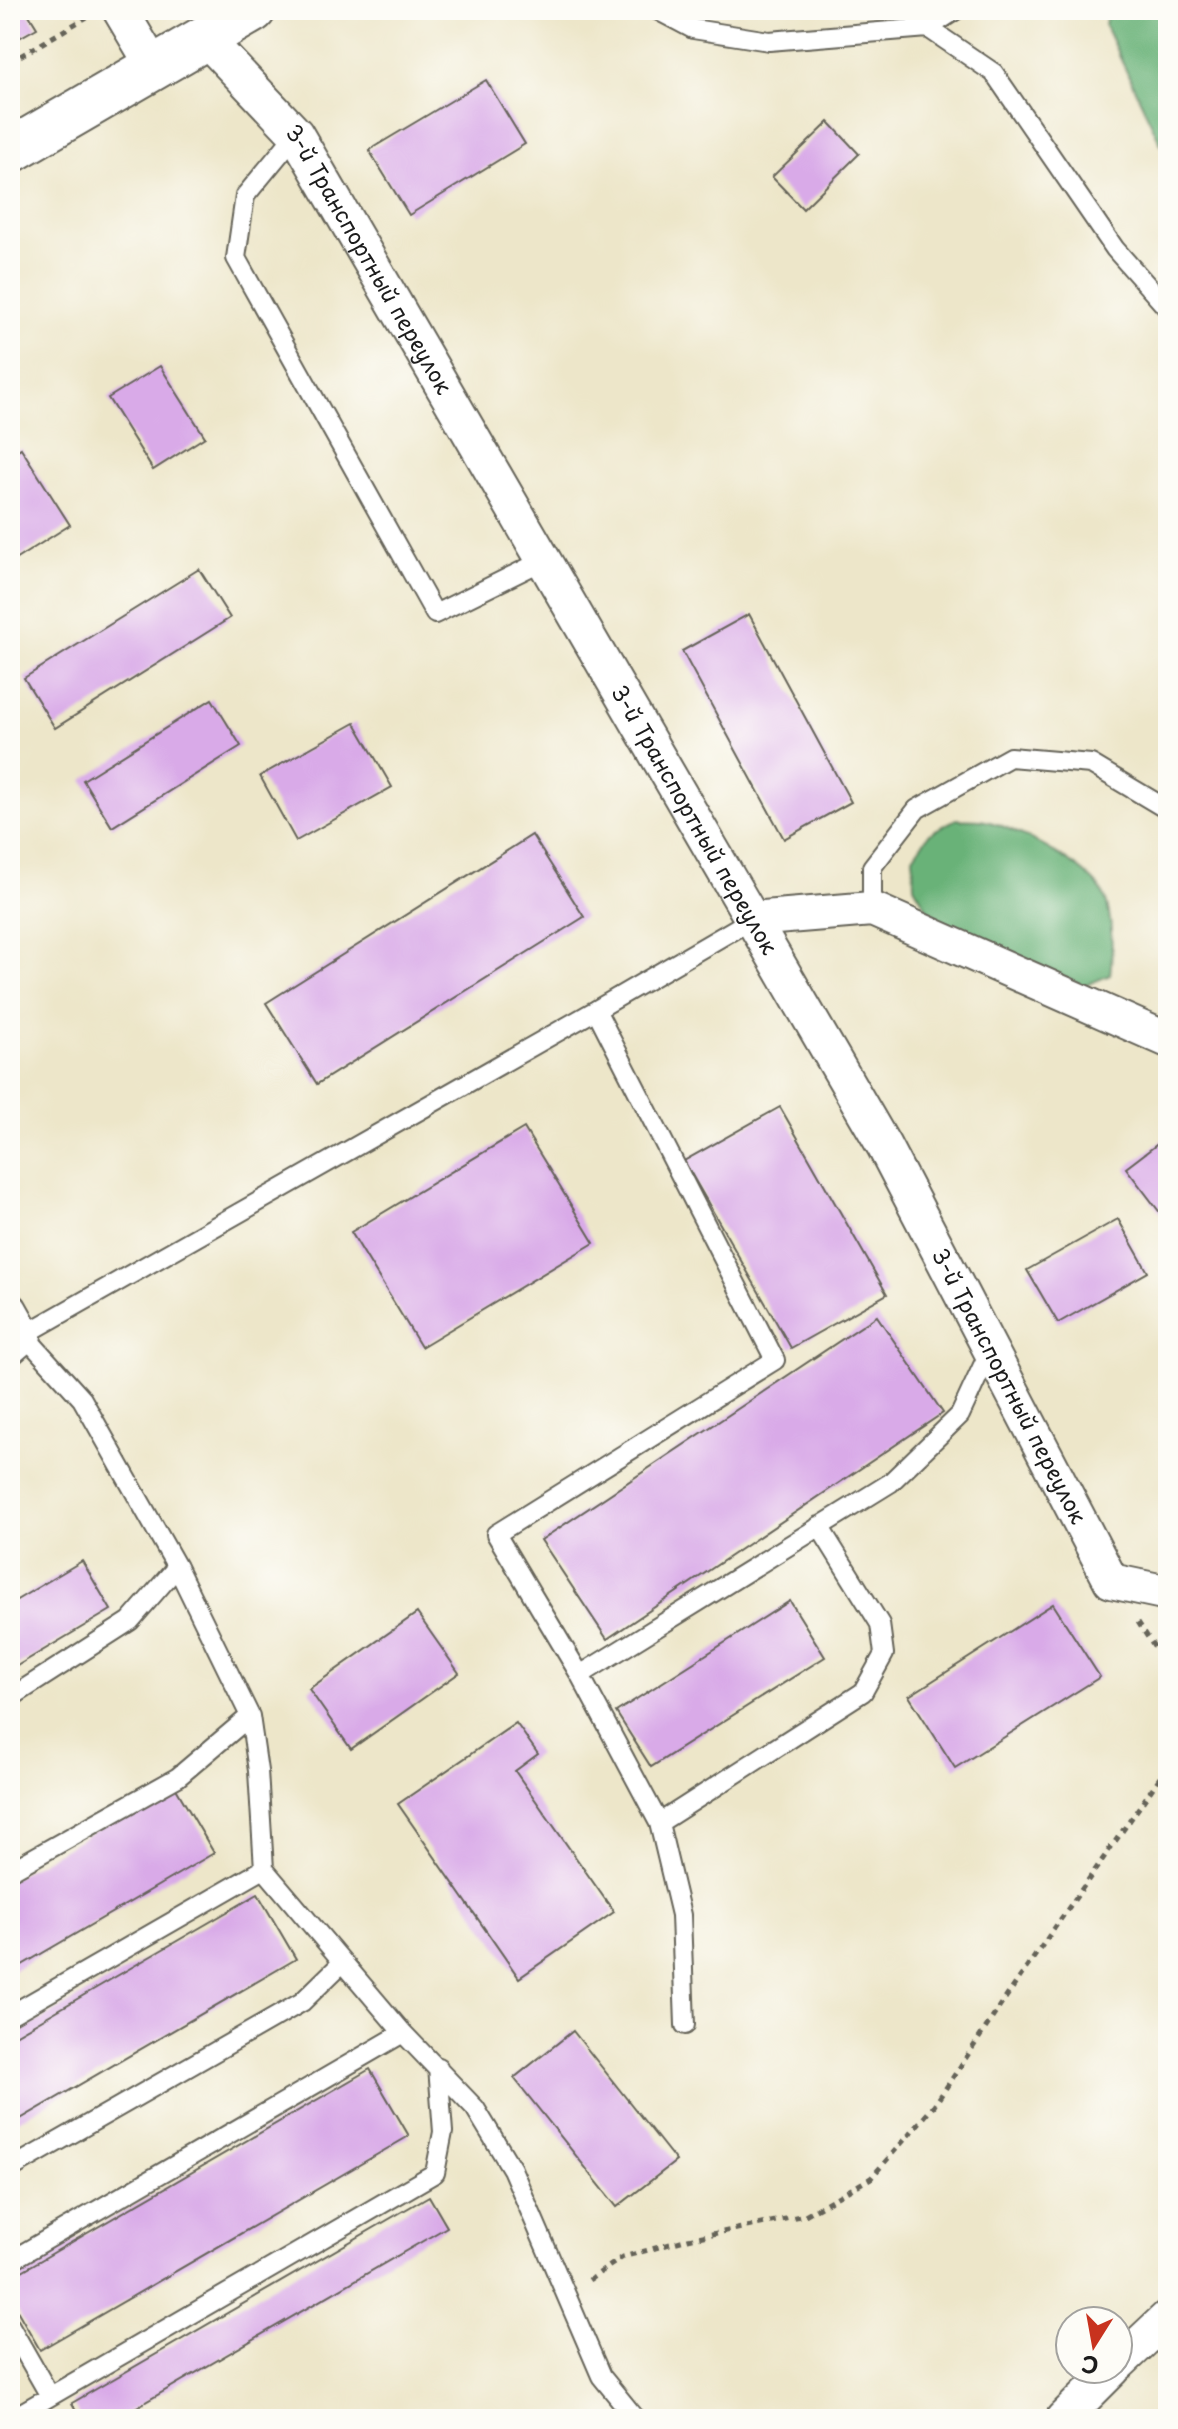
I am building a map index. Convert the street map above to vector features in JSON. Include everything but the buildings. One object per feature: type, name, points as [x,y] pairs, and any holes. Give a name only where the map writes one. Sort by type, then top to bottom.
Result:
[{"type":"main road","points":[[10,151],[253,10]]},
{"type":"street","points":[[120,10],[155,69]]},
{"type":"street","name":"3-й Транспортный переулок","points":[[206,39],[296,134],[884,1146],[1111,1581]]},
{"type":"street","points":[[752,919],[872,909],[1168,1040]]},
{"type":"street","points":[[1111,1581],[1168,1593]]},
{"type":"street","points":[[1134,2349],[1168,2317]]},
{"type":"street","points":[[1063,2419],[1097,2385]]},
{"type":"lane","points":[[657,10],[693,29],[769,41],[928,28],[956,10]]},
{"type":"lane","points":[[928,28],[994,73],[1115,249],[1168,309]]},
{"type":"lane","points":[[296,134],[245,196],[236,258],[435,614],[544,560]]},
{"type":"lane","points":[[872,909],[872,867],[917,809],[1010,757],[1091,764],[1168,810]]},
{"type":"lane","points":[[636,2419],[601,2376],[512,2169],[475,2108],[403,2033],[264,1869],[258,1771],[250,1716],[177,1567],[82,1399],[15,1331],[596,1010],[752,919]]},
{"type":"lane","points":[[596,1010],[775,1360],[496,1534],[580,1675],[659,1823],[681,1915],[685,2025]]},
{"type":"lane","points":[[580,1675],[890,1483],[960,1415],[990,1350]]},
{"type":"lane","points":[[659,1823],[863,1692],[884,1654],[880,1624],[819,1526]]},
{"type":"lane","points":[[10,1698],[130,1621],[177,1567]]},
{"type":"lane","points":[[10,1871],[178,1777],[250,1716]]},
{"type":"lane","points":[[10,2015],[264,1869]]},
{"type":"lane","points":[[10,2169],[302,2002],[342,1963]]},
{"type":"lane","points":[[10,2261],[403,2033]]},
{"type":"lane","points":[[11,2419],[435,2173],[443,2132],[438,2067]]},
{"type":"lane","points":[[10,2326],[50,2396]]},
{"type":"path","points":[[10,62],[98,10]]},
{"type":"path","points":[[1111,1581],[1158,1653],[1168,1693]]},
{"type":"path","points":[[566,2296],[623,2257],[688,2239],[805,2215],[871,2178],[934,2106],[1168,1766]]},
{"type":"green space","points":[[1107,10],[1168,10],[1168,159],[1105,26]]},
{"type":"green space","points":[[956,819],[980,820],[1009,829],[1063,858],[1092,880],[1101,890],[1108,908],[1112,943],[1110,975],[1084,986],[951,926],[928,910],[914,886],[913,857],[930,833]]}]
